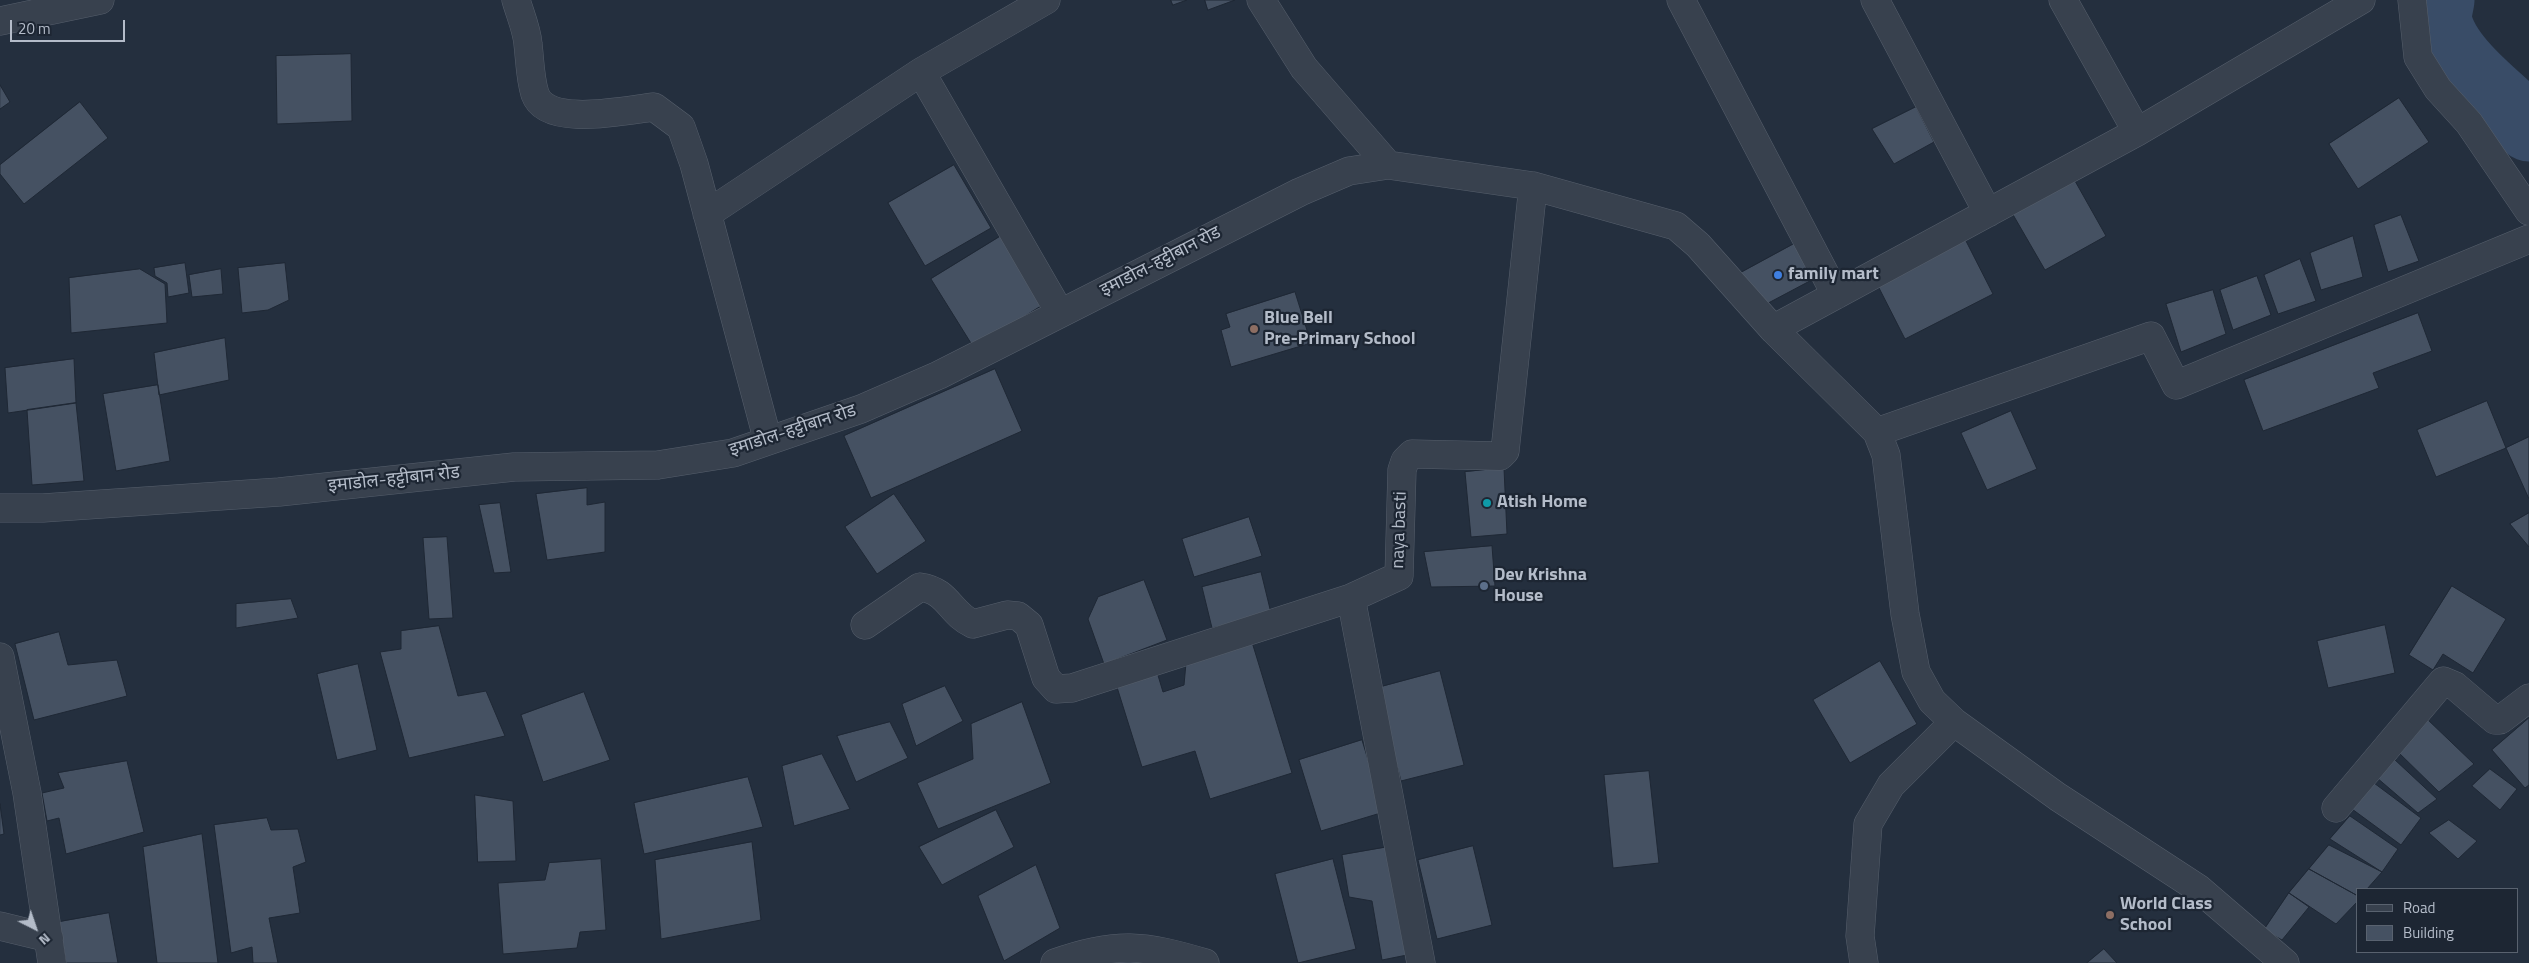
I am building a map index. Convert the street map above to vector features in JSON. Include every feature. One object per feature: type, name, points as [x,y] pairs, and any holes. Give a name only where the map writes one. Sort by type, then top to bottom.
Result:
[{"type":"street","points":[[4,14],[100,0]]},
{"type":"street","points":[[516,0],[528,42],[530,74],[536,96],[552,112],[585,115],[654,107],[681,127],[707,214],[768,441]]},
{"type":"street","points":[[707,214],[921,72],[1046,0]]},
{"type":"street","points":[[1261,0],[1304,68],[1388,164]]},
{"type":"street","points":[[1681,0],[1836,295]]},
{"type":"street","points":[[1875,0],[1988,213]]},
{"type":"street","points":[[2063,0],[2137,132]]},
{"type":"street","points":[[1773,329],[2137,132],[2362,0]]},
{"type":"street","points":[[2412,0],[2418,57],[2438,89],[2469,123],[2529,211]]},
{"type":"street","points":[[921,72],[1060,313]]},
{"type":"street","name":"इमाडोल-हट्टीबान रोड","points":[[0,508],[43,508],[278,492],[514,467],[658,465],[733,453],[861,409],[939,374],[1300,192],[1349,172],[1388,164],[1533,186],[1676,226],[1698,245],[1773,329],[1877,432]]},
{"type":"street","name":"naya basti","points":[[1350,598],[1398,576],[1402,470],[1405,461],[1412,454],[1500,456],[1505,451],[1533,186]]},
{"type":"street","points":[[2285,963],[2199,889],[2058,797],[1954,722],[1932,701],[1916,672],[1905,614],[1886,454],[1877,432],[2151,336],[2176,384],[2529,239]]},
{"type":"street","points":[[865,625],[920,587],[932,589],[944,597],[963,619],[973,624],[1007,615],[1018,616],[1029,625],[1046,678],[1056,689],[1072,688],[1350,598],[1421,963]]},
{"type":"street","points":[[0,657],[27,792],[50,950]]},
{"type":"street","points":[[2336,808],[2444,681],[2455,686],[2495,720],[2504,717],[2529,698]]},
{"type":"street","points":[[1864,963],[1860,936],[1868,824],[1891,785],[1954,722]]},
{"type":"street","points":[[0,926],[50,950]]},
{"type":"street","points":[[1056,963],[1122,946],[1161,950],[1204,963]]},
{"type":"building","points":[[1171,0],[1187,0],[1173,5]]},
{"type":"building","points":[[1205,0],[1235,0],[1208,10]]},
{"type":"building","points":[[351,54],[352,121],[277,124],[276,56]]},
{"type":"building","points":[[0,85],[10,102],[0,109]]},
{"type":"building","points":[[2399,98],[2429,142],[2358,189],[2329,144]]},
{"type":"building","points":[[80,102],[108,138],[24,204],[0,174],[0,165]]},
{"type":"building","points":[[1916,107],[1934,142],[1894,164],[1872,129]]},
{"type":"building","points":[[954,165],[991,228],[925,266],[888,203]]},
{"type":"building","points":[[2070,172],[2106,236],[2045,270],[2008,206]]},
{"type":"building","points":[[2401,215],[2419,261],[2388,272],[2374,225]]},
{"type":"building","points":[[1001,236],[1044,304],[974,348],[931,279]]},
{"type":"building","points":[[2353,236],[2363,277],[2321,290],[2310,253]]},
{"type":"building","name":"family mart","points":[[1803,239],[1823,274],[1757,309],[1733,277]]},
{"type":"building","points":[[1965,239],[1993,294],[1905,339],[1877,284]]},
{"type":"building","points":[[2300,259],[2316,301],[2278,314],[2264,275]]},
{"type":"building","points":[[185,263],[189,293],[168,297],[167,283],[155,276],[154,268]]},
{"type":"building","points":[[285,263],[289,300],[268,310],[242,313],[238,268]]},
{"type":"building","points":[[140,269],[165,284],[167,323],[71,333],[69,278]]},
{"type":"building","points":[[221,269],[223,294],[192,297],[189,275]]},
{"type":"building","points":[[2257,276],[2271,315],[2233,330],[2220,290]]},
{"type":"building","points":[[2213,290],[2226,334],[2181,352],[2166,304]]},
{"type":"building","points":[[1295,292],[1311,343],[1231,367],[1221,330],[1230,327],[1226,314]]},
{"type":"building","points":[[2418,313],[2432,351],[2373,373],[2379,388],[2263,431],[2244,380]]},
{"type":"building","points":[[225,338],[229,380],[159,395],[154,353]]},
{"type":"building","points":[[74,359],[76,403],[8,413],[5,368]]},
{"type":"building","points":[[995,369],[1022,431],[871,498],[844,436]]},
{"type":"building","points":[[158,385],[170,461],[116,471],[103,394]]},
{"type":"building","points":[[2487,401],[2506,448],[2436,477],[2417,430]]},
{"type":"building","points":[[76,403],[84,481],[32,485],[27,410]]},
{"type":"building","points":[[2011,411],[2037,469],[1987,490],[1961,433]]},
{"type":"building","points":[[2529,437],[2529,499],[2506,448]]},
{"type":"building","name":"Atish Home","points":[[1504,468],[1507,534],[1471,537],[1465,472]]},
{"type":"building","points":[[587,488],[587,505],[605,502],[605,552],[547,560],[536,494]]},
{"type":"building","points":[[894,494],[926,541],[877,574],[845,527]]},
{"type":"building","points":[[500,503],[511,572],[494,573],[479,505]]},
{"type":"building","points":[[2529,513],[2529,547],[2510,524]]},
{"type":"building","points":[[1249,517],[1262,556],[1194,577],[1182,539]]},
{"type":"building","points":[[447,537],[453,618],[429,619],[423,538]]},
{"type":"building","points":[[1492,546],[1495,586],[1431,587],[1424,552]]},
{"type":"building","points":[[1261,572],[1271,613],[1212,628],[1202,587]]},
{"type":"building","points":[[1144,580],[1167,640],[1104,664],[1088,619],[1098,597]]},
{"type":"building","points":[[2452,586],[2506,619],[2473,673],[2443,654],[2433,670],[2409,655]]},
{"type":"building","points":[[291,599],[298,618],[236,628],[236,604]]},
{"type":"building","points":[[2385,625],[2395,673],[2328,688],[2317,641]]},
{"type":"building","points":[[439,626],[458,696],[486,691],[505,736],[409,758],[380,652],[401,649],[401,631]]},
{"type":"building","points":[[59,632],[68,665],[117,660],[127,696],[34,720],[15,644]]},
{"type":"building","points":[[1252,642],[1292,773],[1210,799],[1195,751],[1142,767],[1116,684],[1157,672],[1163,692],[1184,685],[1186,663]]},
{"type":"building","points":[[1880,661],[1917,724],[1850,763],[1813,700]]},
{"type":"building","points":[[358,664],[377,750],[337,760],[317,674]]},
{"type":"building","points":[[1440,671],[1464,765],[1401,781],[1377,688]]},
{"type":"building","points":[[945,686],[963,721],[916,746],[902,704]]},
{"type":"building","points":[[584,692],[610,760],[543,782],[521,715]]},
{"type":"building","points":[[1022,702],[1051,783],[938,829],[917,783],[973,759],[971,724]]},
{"type":"building","points":[[2426,718],[2474,764],[2439,792],[2398,752]]},
{"type":"building","points":[[2529,718],[2529,785],[2525,788],[2492,750]]},
{"type":"building","points":[[890,722],[908,758],[856,782],[837,736]]},
{"type":"building","points":[[1362,740],[1384,812],[1321,831],[1299,760]]},
{"type":"building","points":[[822,754],[850,809],[794,826],[782,766]]},
{"type":"building","points":[[2394,759],[2437,799],[2418,813],[2376,777]]},
{"type":"building","points":[[127,761],[144,832],[66,854],[59,818],[47,821],[42,793],[64,788],[58,773]]},
{"type":"building","points":[[2490,769],[2517,789],[2500,810],[2472,786]]},
{"type":"building","points":[[1649,771],[1659,863],[1613,868],[1604,775]]},
{"type":"building","points":[[748,777],[763,827],[644,854],[634,803]]},
{"type":"building","points":[[2374,783],[2421,818],[2401,845],[2352,809]]},
{"type":"building","points":[[475,795],[513,801],[516,861],[478,862]]},
{"type":"building","points":[[0,804],[4,834],[0,835]]},
{"type":"building","points":[[996,810],[1014,847],[942,885],[919,847]]},
{"type":"building","points":[[2350,816],[2398,849],[2382,872],[2330,839]]},
{"type":"building","points":[[267,818],[271,830],[298,829],[306,862],[293,867],[300,913],[269,918],[278,963],[253,963],[252,947],[231,953],[214,825]]},
{"type":"building","points":[[2449,820],[2477,841],[2458,859],[2429,833]]},
{"type":"building","points":[[202,834],[218,963],[157,963],[143,847]]},
{"type":"building","points":[[752,842],[761,920],[661,939],[655,860]]},
{"type":"building","points":[[2329,845],[2382,872],[2368,888],[2356,888],[2356,895],[2309,869]]},
{"type":"building","points":[[1473,846],[1492,925],[1437,939],[1418,860]]},
{"type":"building","points":[[1388,847],[1407,955],[1382,960],[1372,901],[1349,897],[1342,855]]},
{"type":"building","points":[[601,859],[606,930],[580,932],[577,948],[503,954],[498,883],[545,880],[549,863]]},
{"type":"building","points":[[1333,859],[1356,949],[1298,963],[1275,874]]},
{"type":"building","points":[[1036,865],[1060,928],[1004,961],[978,896]]},
{"type":"building","points":[[2309,869],[2356,895],[2356,903],[2336,924],[2289,893]]},
{"type":"building","points":[[2289,893],[2309,907],[2282,940],[2264,930]]},
{"type":"building","points":[[109,913],[118,963],[66,963],[59,922]]},
{"type":"building","points":[[2104,949],[2117,963],[2087,963]]},
{"type":"waterway","points":[[2440,0],[2437,14],[2438,23],[2452,52],[2476,80],[2529,127]]},
{"type":"place","name":"family mart","points":[[1778,275]]},
{"type":"place","name":"Blue Bell Pre-Primary School","points":[[1254,329]]},
{"type":"place","name":"Atish Home","points":[[1487,503]]},
{"type":"place","name":"Dev Krishna House","points":[[1484,586]]},
{"type":"place","name":"World Class School","points":[[2110,915]]}]
